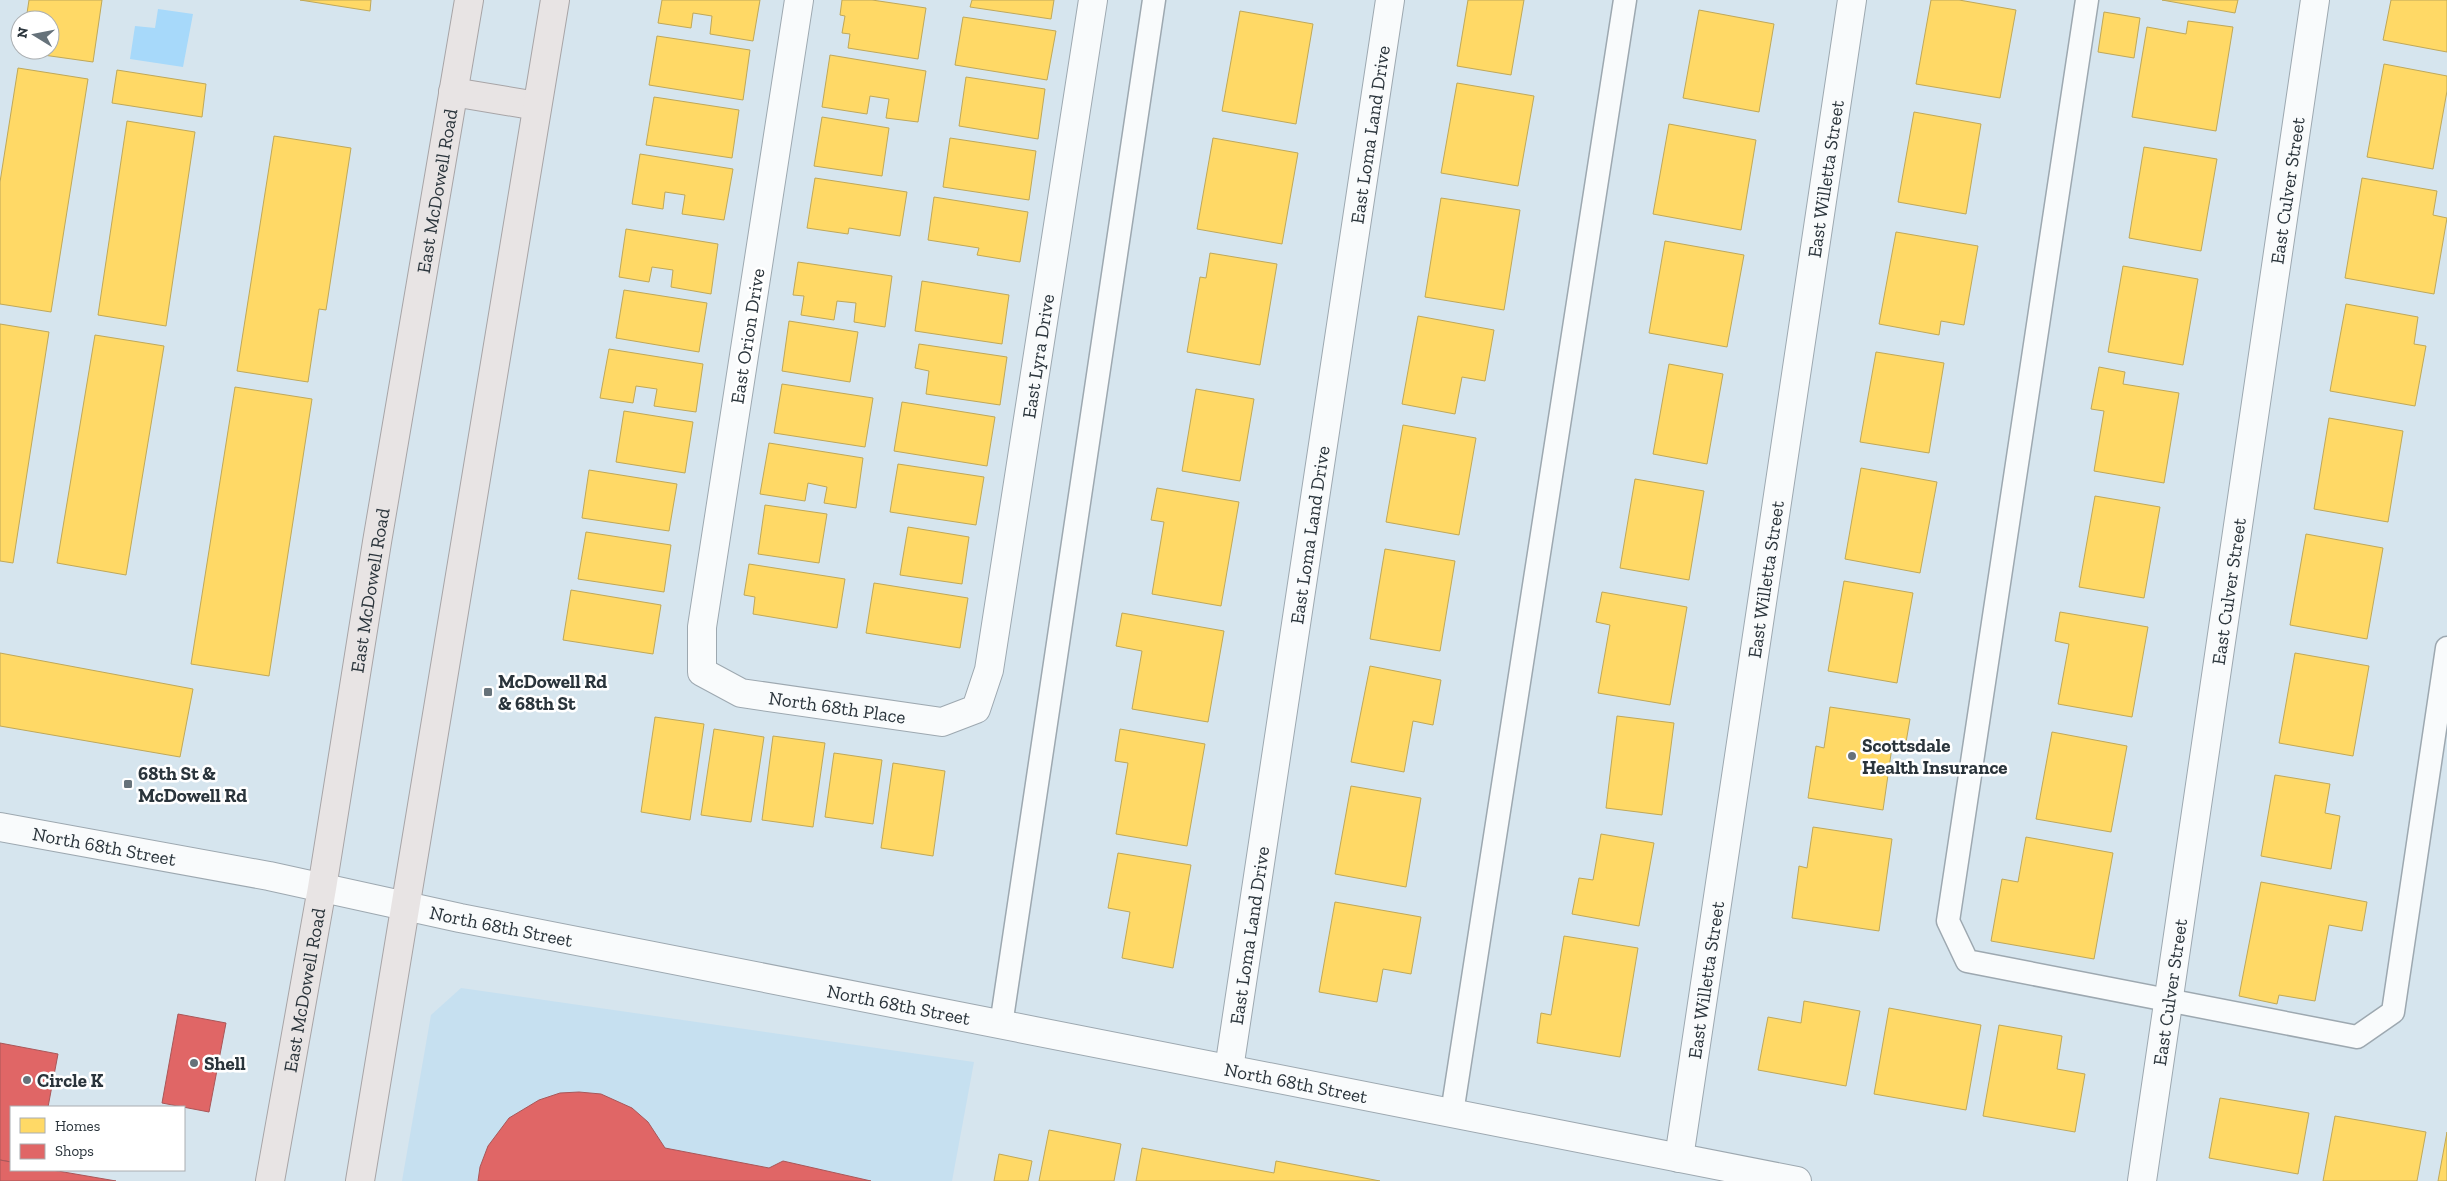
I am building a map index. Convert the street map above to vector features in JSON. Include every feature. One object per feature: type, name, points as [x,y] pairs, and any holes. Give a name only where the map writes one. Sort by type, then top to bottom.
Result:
[{"type":"main road","name":"East McDowell Road","points":[[270,1181],[322,888],[376,552],[469,0]]},
{"type":"main road","points":[[360,1181],[554,0]]},
{"type":"main road","points":[[453,92],[537,106]]},
{"type":"street","name":"East Orion Drive","points":[[702,672],[702,627],[798,0]]},
{"type":"street","name":"East Lyra Drive","points":[[976,709],[989,670],[1093,0]]},
{"type":"street","name":"East Loma Land Drive","points":[[1229,1070],[1390,0]]},
{"type":"street","name":"East Willetta Street","points":[[1679,1158],[1852,0]]},
{"type":"street","name":"East Culver Street","points":[[2142,1181],[2315,0]]},
{"type":"street","name":"North 68th Place","points":[[702,672],[741,693],[942,722],[976,709]]},
{"type":"street","name":"North 68th Street","points":[[0,827],[322,888],[1229,1070],[1797,1181]]},
{"type":"lane","points":[[1001,1024],[1154,0]]},
{"type":"lane","points":[[1452,1113],[1625,0]]},
{"type":"lane","points":[[2087,0],[1948,921],[1967,961],[2357,1037],[2392,1012],[2447,648]]},
{"type":"shaded area","points":[[461,988],[974,1062],[952,1181],[402,1181],[431,1015]]},
{"type":"water","points":[[158,9],[193,14],[183,67],[130,59],[135,26],[155,28]]},
{"type":"building: Homes","points":[[29,0],[102,0],[93,62],[60,57],[60,10],[28,10]]},
{"type":"building: Homes","points":[[300,0],[371,0],[370,11]]},
{"type":"building: Homes","points":[[662,0],[760,0],[753,41],[710,34],[712,16],[693,13],[691,28],[658,23]]},
{"type":"building: Homes","points":[[842,0],[872,0],[926,8],[918,59],[848,48],[850,34],[842,33],[845,16],[840,15]]},
{"type":"building: Homes","points":[[972,0],[1054,0],[1051,19],[970,7]]},
{"type":"building: Homes","points":[[1468,0],[1524,0],[1511,75],[1457,66]]},
{"type":"building: Homes","points":[[1931,0],[1959,0],[2016,10],[2000,98],[1916,84]]},
{"type":"building: Homes","points":[[2162,0],[2238,0],[2235,13]]},
{"type":"building: Homes","points":[[2391,0],[2447,0],[2447,52],[2383,40]]},
{"type":"building: Homes","points":[[1699,10],[1774,24],[1759,112],[1683,98]]},
{"type":"building: Homes","points":[[1240,11],[1313,24],[1296,124],[1222,111]]},
{"type":"building: Homes","points":[[2104,12],[2140,18],[2134,58],[2098,52]]},
{"type":"building: Homes","points":[[963,17],[1056,31],[1047,80],[955,65]]},
{"type":"building: Homes","points":[[2188,21],[2233,27],[2216,131],[2132,117],[2147,27],[2186,34]]},
{"type":"building: Homes","points":[[657,36],[750,50],[743,100],[649,85]]},
{"type":"building: Homes","points":[[830,55],[926,71],[918,122],[886,118],[889,99],[870,96],[867,114],[822,107]]},
{"type":"building: Homes","points":[[2384,64],[2447,76],[2447,91],[2433,169],[2367,157]]},
{"type":"building: Homes","points":[[18,68],[88,79],[51,312],[0,304],[0,182]]},
{"type":"building: Homes","points":[[117,70],[206,84],[202,117],[112,103]]},
{"type":"building: Homes","points":[[966,77],[1045,89],[1038,139],[959,126]]},
{"type":"building: Homes","points":[[1457,83],[1534,96],[1518,186],[1441,173]]},
{"type":"building: Homes","points":[[654,97],[739,110],[732,158],[646,145]]},
{"type":"building: Homes","points":[[1914,112],[1981,124],[1966,214],[1898,202]]},
{"type":"building: Homes","points":[[822,117],[889,128],[882,176],[814,166]]},
{"type":"building: Homes","points":[[127,121],[195,132],[166,326],[98,315]]},
{"type":"building: Homes","points":[[1669,124],[1756,140],[1741,230],[1653,214]]},
{"type":"building: Homes","points":[[274,136],[351,148],[326,310],[319,309],[308,382],[237,371]]},
{"type":"building: Homes","points":[[950,138],[1036,151],[1029,200],[943,187]]},
{"type":"building: Homes","points":[[1213,138],[1298,153],[1282,244],[1197,229]]},
{"type":"building: Homes","points":[[2144,147],[2217,159],[2201,251],[2129,238]]},
{"type":"building: Homes","points":[[640,154],[733,169],[724,220],[682,214],[685,195],[665,192],[663,209],[632,204]]},
{"type":"building: Homes","points":[[815,178],[907,192],[900,236],[849,228],[848,234],[807,228]]},
{"type":"building: Homes","points":[[2362,178],[2437,191],[2433,215],[2447,218],[2434,294],[2345,278]]},
{"type":"building: Homes","points":[[934,197],[1028,212],[1020,262],[977,255],[979,248],[928,240]]},
{"type":"building: Homes","points":[[1441,198],[1520,210],[1504,310],[1425,297]]},
{"type":"building: Homes","points":[[626,229],[718,244],[711,294],[671,287],[673,270],[652,267],[649,282],[619,277]]},
{"type":"building: Homes","points":[[1896,232],[1978,246],[1964,325],[1941,321],[1939,335],[1879,324]]},
{"type":"building: Homes","points":[[1665,241],[1744,255],[1727,347],[1649,333]]},
{"type":"building: Homes","points":[[1210,253],[1277,264],[1260,365],[1187,352],[1200,277],[1206,278]]},
{"type":"building: Homes","points":[[798,262],[892,276],[885,327],[854,322],[856,303],[837,301],[834,320],[801,315],[804,296],[793,295]]},
{"type":"building: Homes","points":[[2123,266],[2198,279],[2183,365],[2108,352]]},
{"type":"building: Homes","points":[[922,281],[1009,295],[1002,344],[915,331]]},
{"type":"building: Homes","points":[[624,290],[707,303],[699,352],[616,338]]},
{"type":"building: Homes","points":[[2346,304],[2418,317],[2414,344],[2426,346],[2415,406],[2330,391]]},
{"type":"building: Homes","points":[[1418,316],[1494,330],[1485,381],[1462,377],[1455,414],[1402,404]]},
{"type":"building: Homes","points":[[789,321],[858,332],[850,382],[782,371]]},
{"type":"building: Homes","points":[[0,324],[49,332],[13,563],[0,561]]},
{"type":"building: Homes","points":[[95,335],[164,346],[126,575],[57,563]]},
{"type":"building: Homes","points":[[919,344],[1007,357],[1000,405],[926,394],[929,371],[915,368]]},
{"type":"building: Homes","points":[[609,349],[703,364],[696,412],[654,406],[657,389],[636,386],[633,403],[600,398]]},
{"type":"building: Homes","points":[[1876,352],[1944,363],[1929,453],[1860,442]]},
{"type":"building: Homes","points":[[1669,364],[1723,374],[1707,464],[1653,454]]},
{"type":"building: Homes","points":[[2099,367],[2125,372],[2123,384],[2179,393],[2164,483],[2094,471],[2104,411],[2091,409]]},
{"type":"building: Homes","points":[[782,384],[873,398],[865,447],[774,433]]},
{"type":"building: Homes","points":[[235,387],[312,399],[269,676],[191,664]]},
{"type":"building: Homes","points":[[1196,389],[1254,399],[1240,481],[1182,471]]},
{"type":"building: Homes","points":[[902,402],[995,417],[987,466],[894,451]]},
{"type":"building: Homes","points":[[624,411],[693,422],[685,473],[616,462]]},
{"type":"building: Homes","points":[[2329,418],[2403,431],[2388,522],[2314,509]]},
{"type":"building: Homes","points":[[1403,425],[1476,438],[1459,535],[1386,522]]},
{"type":"building: Homes","points":[[769,443],[863,458],[856,508],[824,503],[827,487],[808,483],[805,501],[760,494]]},
{"type":"building: Homes","points":[[898,464],[984,477],[976,525],[890,512]]},
{"type":"building: Homes","points":[[1861,468],[1937,482],[1920,573],[1845,559]]},
{"type":"building: Homes","points":[[589,470],[677,484],[669,531],[582,518]]},
{"type":"building: Homes","points":[[1635,479],[1704,491],[1689,580],[1620,568]]},
{"type":"building: Homes","points":[[1157,488],[1239,502],[1221,606],[1152,594],[1164,522],[1151,520]]},
{"type":"building: Homes","points":[[2095,496],[2160,507],[2144,598],[2079,587]]},
{"type":"building: Homes","points":[[765,505],[827,514],[819,563],[758,554]]},
{"type":"building: Homes","points":[[908,527],[969,537],[962,584],[900,575]]},
{"type":"building: Homes","points":[[586,532],[671,545],[664,592],[578,579]]},
{"type":"building: Homes","points":[[2306,534],[2383,548],[2367,639],[2290,625]]},
{"type":"building: Homes","points":[[1385,549],[1455,561],[1440,651],[1370,639]]},
{"type":"building: Homes","points":[[749,564],[845,579],[837,628],[753,614],[755,597],[744,595]]},
{"type":"building: Homes","points":[[1844,581],[1913,593],[1897,683],[1828,671]]},
{"type":"building: Homes","points":[[874,583],[968,598],[960,648],[866,633]]},
{"type":"building: Homes","points":[[571,590],[661,605],[653,654],[563,640]]},
{"type":"building: Homes","points":[[1602,592],[1687,607],[1670,705],[1598,693],[1610,625],[1596,622]]},
{"type":"building: Homes","points":[[2060,612],[2148,627],[2132,717],[2058,704],[2069,644],[2055,641]]},
{"type":"building: Homes","points":[[1122,613],[1224,631],[1208,722],[1132,709],[1142,651],[1116,646]]},
{"type":"building: Homes","points":[[0,653],[193,689],[180,757],[0,726]]},
{"type":"building: Homes","points":[[2295,653],[2369,666],[2353,756],[2279,743]]},
{"type":"building: Homes","points":[[1370,666],[1441,680],[1433,725],[1413,721],[1404,772],[1351,762]]},
{"type":"building: Homes","points":[[1830,707],[1910,719],[1905,748],[1892,747],[1883,810],[1808,798],[1816,746],[1824,748]]},
{"type":"building: Homes","points":[[1617,716],[1674,723],[1662,815],[1606,808]]},
{"type":"building: Homes","points":[[655,717],[704,724],[690,820],[641,812]]},
{"type":"building: Homes","points":[[714,729],[764,737],[751,822],[701,815]]},
{"type":"building: Homes","points":[[1120,729],[1205,744],[1187,846],[1116,834],[1128,763],[1115,761]]},
{"type":"building: Homes","points":[[2052,732],[2127,746],[2111,832],[2036,819]]},
{"type":"building: Homes","points":[[773,736],[825,743],[813,827],[762,820]]},
{"type":"building: Homes","points":[[834,753],[882,760],[873,824],[825,817]]},
{"type":"building: Homes","points":[[893,763],[945,771],[933,856],[881,848]]},
{"type":"building: Homes","points":[[2275,775],[2330,784],[2325,813],[2340,816],[2331,869],[2261,856]]},
{"type":"building: Homes","points":[[1351,786],[1421,798],[1406,887],[1335,874]]},
{"type":"building: Homes","points":[[1813,827],[1892,839],[1879,931],[1792,918],[1799,866],[1807,868]]},
{"type":"building: Homes","points":[[1601,834],[1654,843],[1639,926],[1572,914],[1579,878],[1593,880]]},
{"type":"building: Homes","points":[[2026,837],[2113,853],[2094,959],[1991,941],[2002,879],[2018,882]]},
{"type":"building: Homes","points":[[1118,853],[1191,865],[1173,968],[1122,958],[1130,912],[1108,908]]},
{"type":"building: Homes","points":[[2261,882],[2367,902],[2362,931],[2329,925],[2315,1001],[2279,995],[2277,1004],[2239,996]]},
{"type":"building: Homes","points":[[1335,902],[1421,917],[1411,974],[1383,969],[1377,1002],[1319,992]]},
{"type":"building: Homes","points":[[1564,936],[1638,948],[1620,1057],[1537,1043],[1541,1013],[1551,1015]]},
{"type":"building: Homes","points":[[1804,1001],[1860,1011],[1846,1086],[1758,1070],[1768,1017],[1801,1023]]},
{"type":"building: Homes","points":[[1889,1008],[1981,1025],[1966,1110],[1874,1094]]},
{"type":"building: Homes","points":[[1999,1025],[2062,1036],[2057,1069],[2085,1074],[2075,1132],[1983,1116]]},
{"type":"building: Homes","points":[[2220,1098],[2309,1113],[2298,1174],[2209,1158]]},
{"type":"building: Homes","points":[[2335,1116],[2426,1132],[2417,1181],[2323,1181]]},
{"type":"building: Homes","points":[[1049,1130],[1121,1144],[1114,1181],[1039,1181]]},
{"type":"building: Homes","points":[[2447,1132],[2447,1181],[2438,1181]]},
{"type":"building: Homes","points":[[1142,1148],[1274,1173],[1276,1161],[1380,1181],[1136,1181]]},
{"type":"building: Homes","points":[[999,1154],[1032,1161],[1028,1181],[994,1181]]},
{"type":"building: Shops","name":"Shell","points":[[178,1014],[226,1023],[209,1112],[162,1103]]},
{"type":"building: Shops","name":"Circle K","points":[[0,1043],[58,1054],[48,1106],[10,1106],[10,1162],[0,1160]]},
{"type":"building: Shops","points":[[560,1093],[601,1094],[632,1108],[648,1122],[665,1148],[769,1168],[783,1161],[871,1181],[478,1181],[480,1167],[488,1146],[509,1118],[539,1100]]},
{"type":"building: Shops","points":[[0,1160],[10,1162],[10,1171],[58,1171],[116,1181],[0,1181]]},
{"type":"place","name":"McDowell Rd & 68th St","points":[[488,692]]},
{"type":"place","name":"Scottsdale Health Insurance","points":[[1852,756]]},
{"type":"place","name":"68th St & McDowell Rd","points":[[128,784]]},
{"type":"place","name":"Shell","points":[[194,1063]]},
{"type":"place","name":"Circle K","points":[[27,1080]]}]
